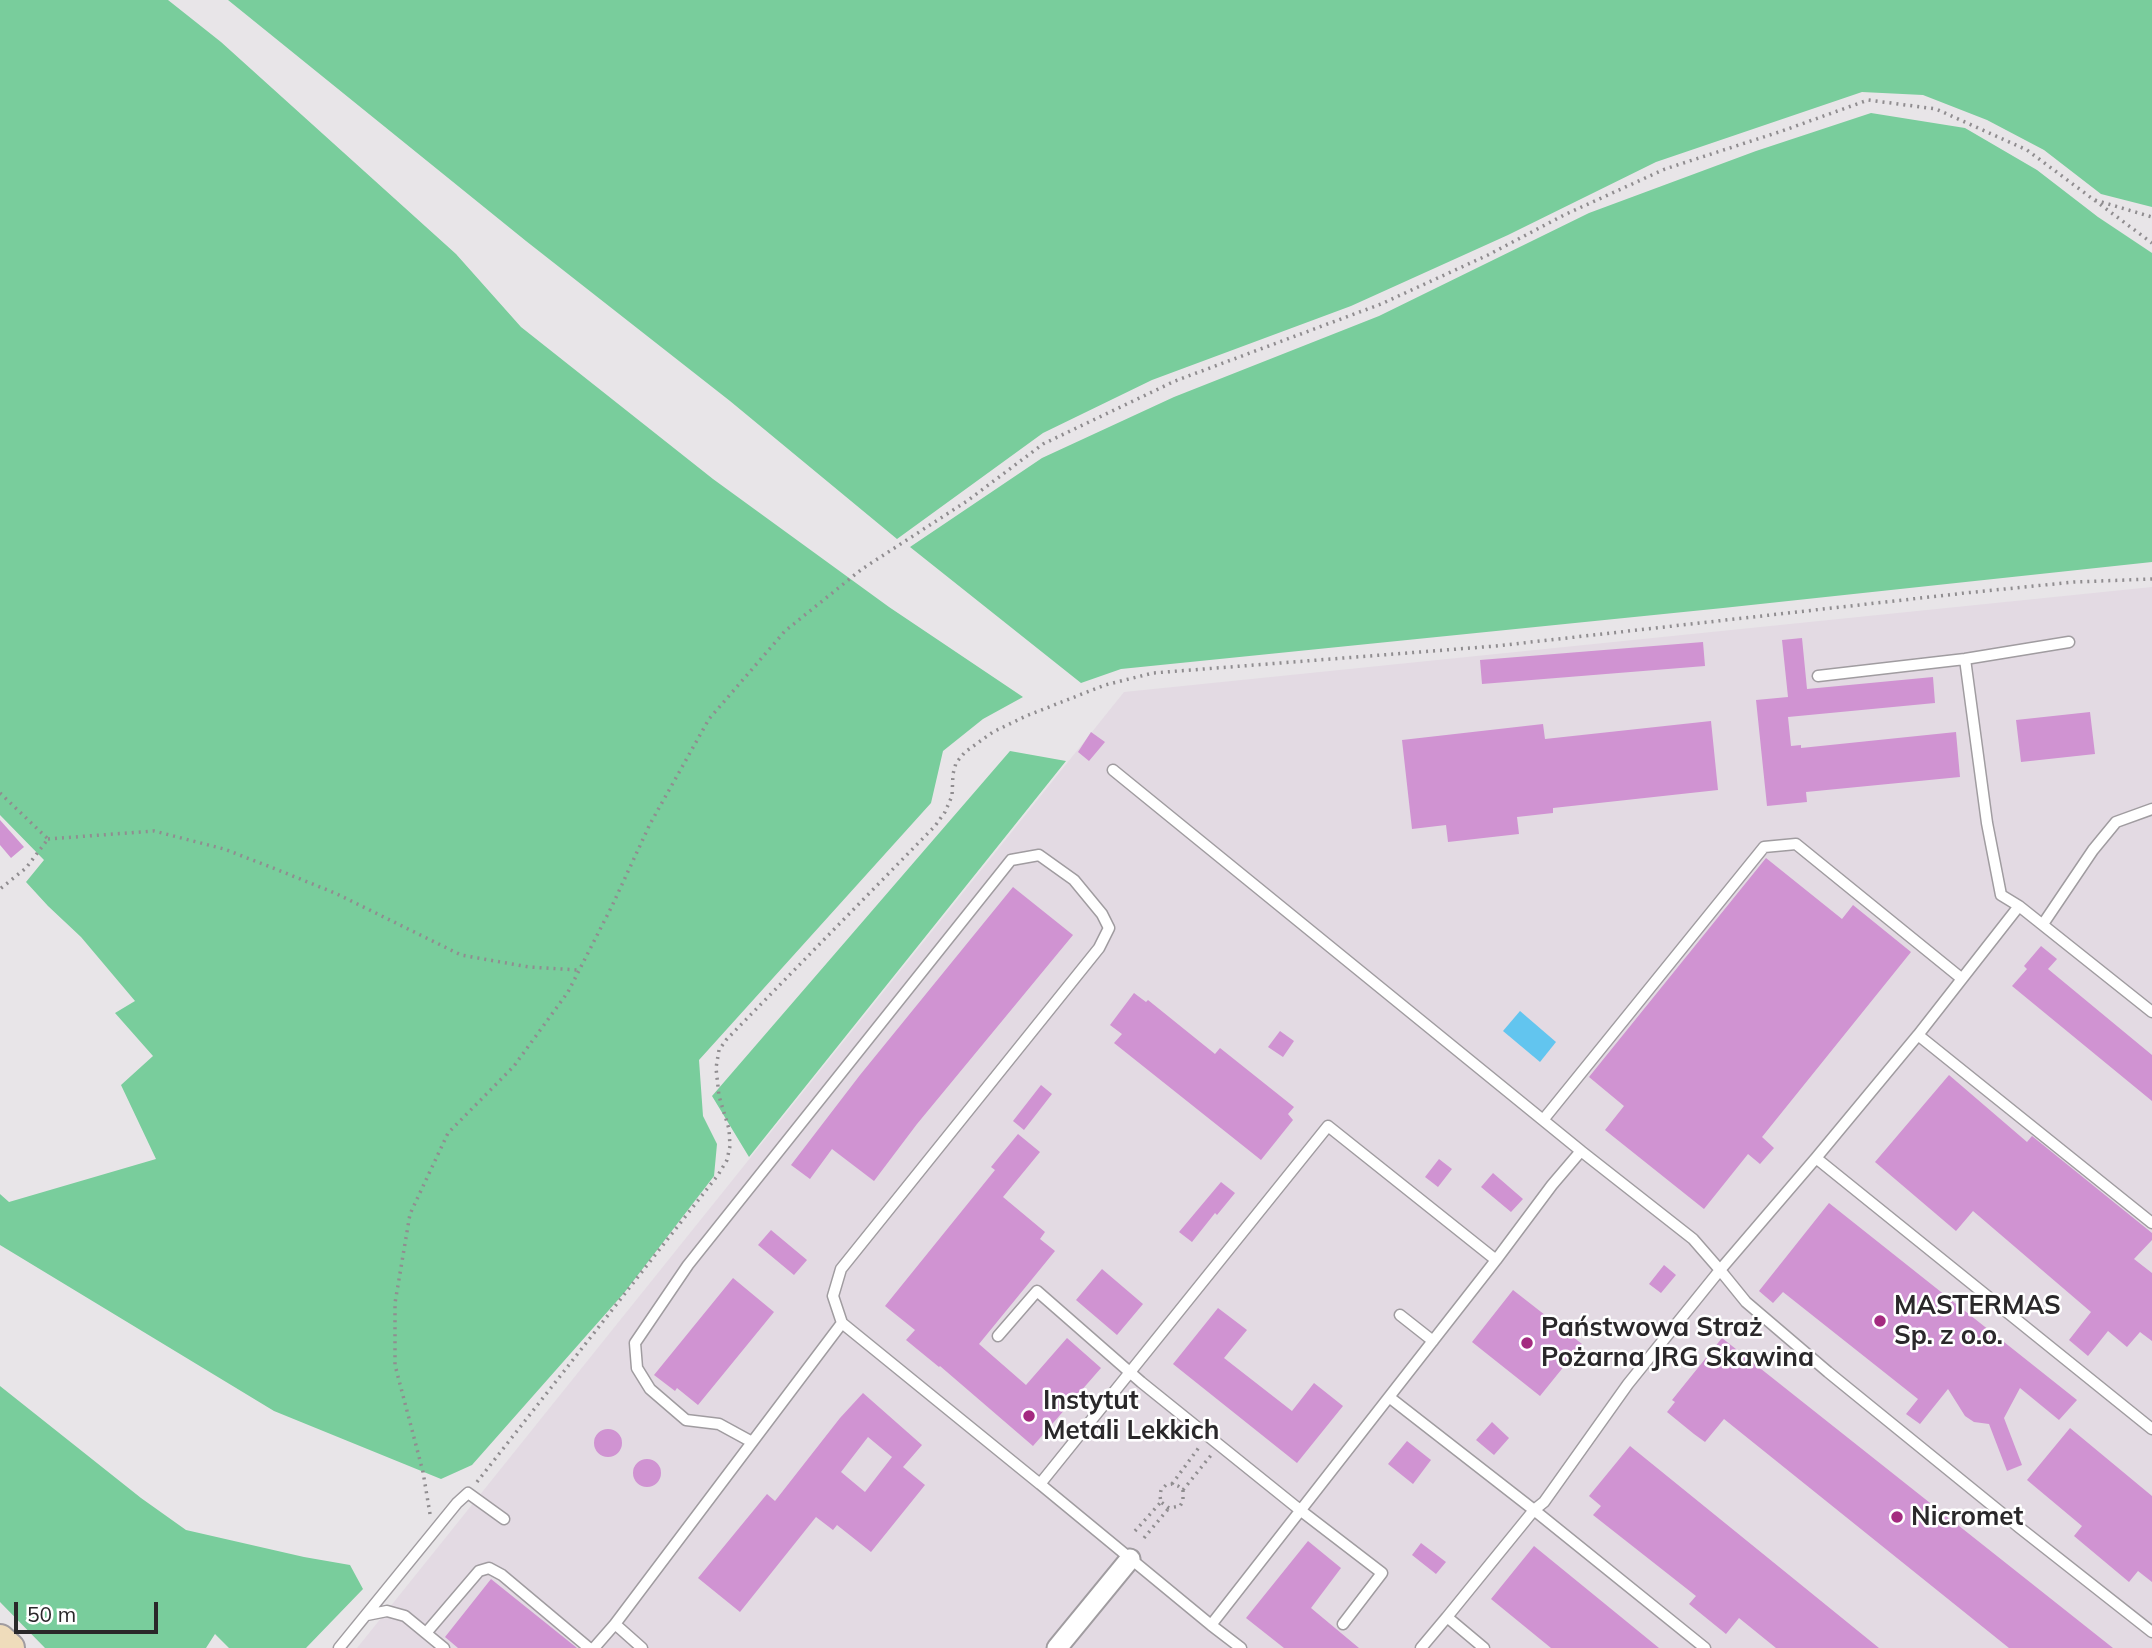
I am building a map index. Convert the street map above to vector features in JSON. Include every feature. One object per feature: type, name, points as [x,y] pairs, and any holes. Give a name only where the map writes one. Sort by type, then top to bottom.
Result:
[{"type":"main road","points":[[0,1639],[10,1648]]},
{"type":"street","points":[[1057,1648],[1130,1559]]},
{"type":"lane","points":[[1818,676],[1965,659],[2069,642]]},
{"type":"lane","points":[[1965,659],[1987,823],[2001,895],[2150,1006]]},
{"type":"lane","points":[[1113,770],[1693,1239],[1746,1302],[2010,1520],[2152,1632]]},
{"type":"lane","points":[[2043,925],[2093,850],[2116,822],[2152,809]]},
{"type":"lane","points":[[1544,1120],[1764,847],[1796,844],[1961,978]]},
{"type":"lane","points":[[752,1442],[719,1424],[686,1420],[650,1389],[637,1368],[635,1343],[688,1265],[1011,860],[1039,855],[1074,880],[1102,914],[1109,928],[1100,948],[841,1269],[833,1296],[842,1323],[1241,1648]]},
{"type":"lane","points":[[1421,1648],[1534,1510],[1544,1502],[1628,1384],[1918,1035],[2019,906]]},
{"type":"lane","points":[[1918,1035],[2152,1223]]},
{"type":"lane","points":[[1040,1484],[1328,1126],[1496,1260]]},
{"type":"lane","points":[[1211,1625],[1581,1151]]},
{"type":"lane","points":[[1816,1158],[2152,1429]]},
{"type":"lane","points":[[998,1336],[1037,1291],[1219,1445],[1382,1573],[1343,1624]]},
{"type":"lane","points":[[1401,1315],[1433,1341]]},
{"type":"lane","points":[[426,1633],[479,1571],[489,1569],[502,1575],[591,1648],[615,1624],[842,1323]]},
{"type":"lane","points":[[1389,1398],[1534,1510],[1703,1647]]},
{"type":"lane","points":[[339,1648],[468,1493],[504,1519]]},
{"type":"lane","points":[[366,1615],[387,1611],[405,1616],[444,1648]]},
{"type":"lane","points":[[1447,1618],[1484,1648]]},
{"type":"lane","points":[[615,1624],[642,1648]]},
{"type":"lane","points":[[1223,1648],[1230,1639]]},
{"type":"path","points":[[433,1533],[423,1472],[395,1365],[395,1303],[410,1214],[448,1133],[514,1066],[568,992],[650,824],[709,719],[785,631],[862,569],[967,501],[1043,444],[1175,382],[1381,304],[1665,169],[1868,100],[1936,109],[2027,150],[2152,243]]},
{"type":"path","points":[[2089,198],[2152,217]]},
{"type":"path","points":[[468,1493],[718,1175],[727,1160],[729,1129],[719,1096],[716,1068],[719,1050],[935,826],[952,796],[956,763],[965,752],[993,732],[1105,685],[1153,673],[1496,646],[1965,593],[2074,582],[2152,579]]},
{"type":"path","points":[[0,793],[48,839],[154,831],[224,849],[290,875],[461,956],[529,967],[579,971]]},
{"type":"path","points":[[0,889],[26,868],[48,839]]},
{"type":"path","points":[[1172,1484],[1208,1436]]},
{"type":"path","points":[[1183,1490],[1172,1484],[1166,1485],[1161,1490],[1161,1502],[1169,1508],[1175,1508],[1183,1501],[1183,1490],[1219,1445]]},
{"type":"path","points":[[1135,1531],[1161,1502]]},
{"type":"path","points":[[1144,1538],[1169,1508]]},
{"type":"shaded area","points":[[2152,587],[2152,1648],[357,1648],[1124,692]]},
{"type":"green space","points":[[0,0],[168,0],[221,42],[456,254],[521,327],[713,479],[889,607],[1023,697],[983,719],[943,751],[931,803],[699,1060],[703,1116],[717,1144],[714,1176],[624,1293],[472,1465],[441,1479],[274,1411],[0,1245],[0,1194],[9,1202],[156,1159],[121,1085],[153,1056],[115,1013],[135,1001],[81,937],[26,882],[44,860],[0,815]]},
{"type":"green space","points":[[228,0],[2152,0],[2152,207],[2101,194],[2044,150],[1987,120],[1923,95],[1862,92],[1656,162],[1508,235],[1351,306],[1152,380],[1043,433],[897,539],[730,401],[526,241]]},
{"type":"green space","points":[[1871,113],[1965,128],[2037,170],[2098,217],[2152,253],[2152,562],[1121,669],[1081,683],[910,547],[1042,458],[1174,397],[1379,316],[1589,213],[1756,151]]},
{"type":"green space","points":[[1010,751],[1066,761],[749,1157],[712,1096]]},
{"type":"green space","points":[[0,1386],[141,1498],[186,1530],[350,1565],[363,1589],[306,1648],[229,1648],[215,1634],[206,1648],[45,1648],[0,1602]]},
{"type":"water","points":[[1520,1011],[1556,1042],[1540,1062],[1503,1031]]},
{"type":"building","points":[[1802,638],[1807,689],[1933,677],[1935,703],[1788,717],[1791,746],[1801,745],[1801,748],[1956,732],[1960,777],[1806,792],[1807,802],[1767,806],[1756,700],[1788,697],[1782,640]]},
{"type":"building","points":[[1703,642],[1705,666],[1482,684],[1480,660]]},
{"type":"building","points":[[2090,712],[2095,754],[2021,762],[2016,720]]},
{"type":"building","points":[[1711,721],[1718,790],[1553,808],[1553,813],[1517,817],[1519,834],[1448,842],[1446,825],[1412,829],[1402,740],[1543,724],[1545,739]]},
{"type":"building","points":[[1091,732],[1105,742],[1089,761],[1078,752]]},
{"type":"building","points":[[0,820],[24,847],[11,858],[0,845]]},
{"type":"building","points":[[1766,858],[1842,919],[1853,905],[1911,952],[1762,1137],[1774,1148],[1760,1164],[1748,1154],[1704,1209],[1605,1130],[1624,1106],[1589,1077]]},
{"type":"building","points":[[1013,887],[1073,935],[917,1124],[874,1181],[832,1149],[810,1179],[791,1165],[860,1075]]},
{"type":"building","points":[[2041,946],[2057,959],[2048,969],[2152,1055],[2152,1101],[2012,986],[2027,969],[2024,966]]},
{"type":"building","points":[[1134,993],[1146,1002],[1148,1000],[1215,1054],[1220,1048],[1294,1107],[1288,1114],[1293,1120],[1261,1160],[1114,1043],[1122,1034],[1110,1025]]},
{"type":"building","points":[[1280,1031],[1294,1041],[1283,1057],[1268,1047]]},
{"type":"building","points":[[1949,1075],[2027,1142],[2032,1136],[2152,1233],[2152,1240],[2134,1259],[2152,1273],[2152,1341],[2140,1332],[2127,1347],[2108,1331],[2088,1356],[2069,1340],[2091,1312],[1973,1211],[1956,1231],[1875,1162]]},
{"type":"building","points":[[1041,1085],[1052,1094],[1024,1130],[1013,1121]]},
{"type":"building","points":[[1018,1134],[1040,1152],[1003,1197],[1045,1232],[1040,1239],[1055,1251],[979,1344],[1026,1385],[1067,1338],[1101,1368],[1033,1446],[906,1340],[915,1330],[885,1306],[995,1170],[991,1167]]},
{"type":"building","points":[[1439,1159],[1452,1169],[1438,1187],[1425,1177]]},
{"type":"building","points":[[1493,1173],[1523,1199],[1511,1212],[1481,1187]]},
{"type":"building","points":[[1221,1182],[1235,1193],[1192,1242],[1179,1232]]},
{"type":"building","points":[[1829,1203],[2077,1400],[2059,1420],[2020,1388],[2004,1418],[2022,1465],[2007,1471],[1989,1424],[1974,1422],[1965,1416],[1948,1389],[1920,1424],[1906,1414],[1918,1399],[1783,1292],[1773,1303],[1759,1291]]},
{"type":"building","points":[[771,1230],[807,1260],[794,1275],[758,1245]]},
{"type":"building","points":[[1664,1265],[1676,1275],[1661,1293],[1649,1284]]},
{"type":"building","points":[[1102,1269],[1143,1304],[1117,1335],[1076,1300]]},
{"type":"building","points":[[733,1278],[774,1312],[698,1405],[677,1388],[675,1391],[654,1375]]},
{"type":"building","name":"Państwowa Straż Pożarna JRG Skawina","points":[[1513,1290],[1582,1344],[1540,1396],[1472,1342]]},
{"type":"building","points":[[1218,1308],[1247,1330],[1224,1358],[1292,1411],[1314,1383],[1343,1406],[1297,1463],[1173,1364]]},
{"type":"building","name":"Nicromet","points":[[1722,1338],[2113,1648],[2009,1648],[1724,1419],[1705,1442],[1694,1434],[1667,1412],[1675,1402],[1672,1400]]},
{"type":"building","points":[[863,1393],[922,1445],[903,1467],[925,1485],[871,1552],[837,1525],[833,1530],[816,1517],[740,1612],[698,1578],[767,1494],[775,1501]],"holes":[[[868,1437],[892,1457],[865,1492],[841,1472]]]},
{"type":"building","points":[[1492,1422],[1509,1438],[1494,1455],[1476,1440]]},
{"type":"building","points":[[2070,1428],[2152,1496],[2152,1582],[2138,1571],[2129,1582],[2074,1536],[2082,1526],[2027,1480]]},
{"type":"building","points":[[608,1429],[618,1433],[622,1443],[618,1453],[608,1457],[598,1453],[594,1443],[598,1433]]},
{"type":"building","points":[[1407,1441],[1431,1460],[1413,1484],[1388,1464]]},
{"type":"building","points":[[1630,1446],[1879,1648],[1776,1648],[1739,1618],[1726,1634],[1689,1604],[1696,1596],[1593,1515],[1601,1506],[1589,1496]]},
{"type":"building","points":[[647,1459],[657,1463],[661,1473],[657,1483],[647,1487],[637,1483],[633,1473],[637,1463]]},
{"type":"building","points":[[1308,1541],[1341,1568],[1311,1608],[1359,1648],[1284,1648],[1246,1618]]},
{"type":"building","points":[[1421,1543],[1446,1562],[1436,1574],[1412,1555]]},
{"type":"building","points":[[1534,1546],[1659,1648],[1551,1648],[1491,1599]]},
{"type":"building","points":[[491,1579],[577,1648],[458,1648],[445,1637]]},
{"type":"place","name":"MASTERMAS Sp. z o.o.","points":[[1880,1321]]},
{"type":"place","name":"Państwowa Straż Pożarna JRG Skawina","points":[[1527,1343]]},
{"type":"place","name":"Instytut Metali Lekkich","points":[[1029,1416]]},
{"type":"place","name":"Nicromet","points":[[1897,1517]]}]
